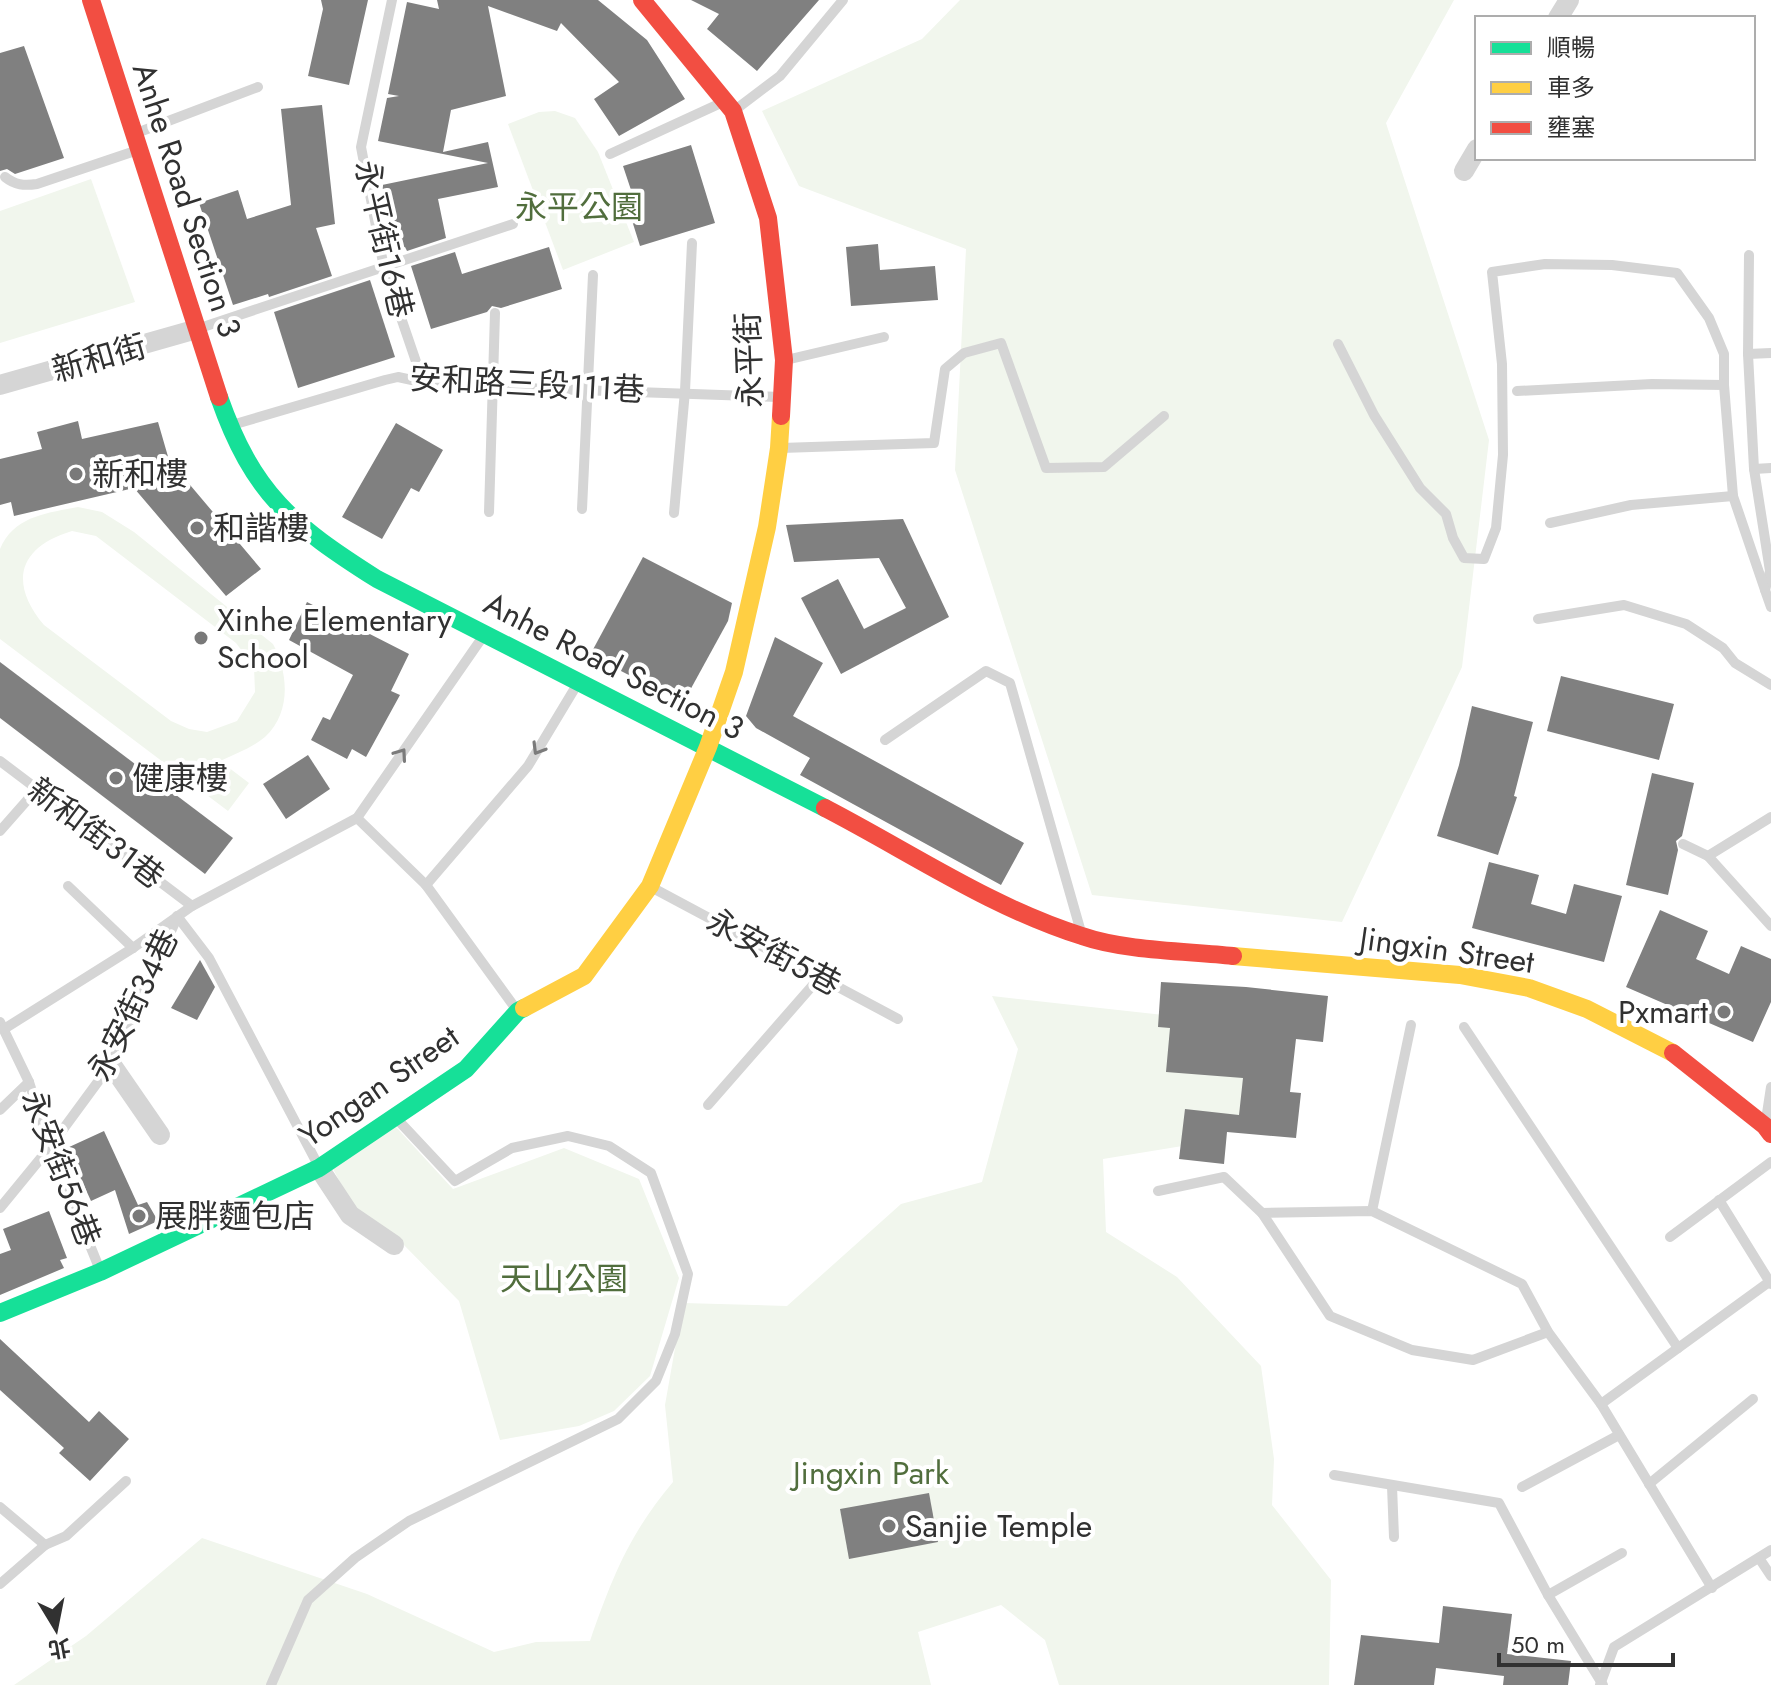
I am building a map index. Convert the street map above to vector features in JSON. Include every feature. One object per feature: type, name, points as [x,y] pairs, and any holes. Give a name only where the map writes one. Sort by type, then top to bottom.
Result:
[{"type":"main road","name":"Anhe Road Section 3","points":[[91,0],[135,143],[230,425],[242,455],[266,491],[296,523],[336,554],[377,579],[834,813],[974,892],[1083,937],[1120,944]]},
{"type":"main road","name":"永平街","points":[[642,0],[728,107],[768,218],[784,360],[779,448],[767,527],[734,672],[708,747]]},
{"type":"main road","name":"Yongan Street","points":[[0,1313],[100,1272],[319,1168],[466,1069],[518,1011],[584,976],[650,886],[708,747]]},
{"type":"main road","name":"Jingxin Street","points":[[1120,944],[1460,975],[1529,988],[1587,1009],[1679,1056],[1768,1130]]},
{"type":"street","points":[[1464,171],[1475,152]]},
{"type":"street","name":"新和街","points":[[0,385],[197,329]]},
{"type":"street","points":[[111,1064],[160,1135]]},
{"type":"street","points":[[319,1168],[350,1215],[394,1245]]},
{"type":"lane","name":"永平街16巷","points":[[392,0],[361,147],[384,268],[423,382]]},
{"type":"lane","points":[[610,154],[728,107],[780,76],[843,0]]},
{"type":"lane","points":[[5,177],[13,183],[37,184],[258,87]]},
{"type":"lane","points":[[197,329],[513,224]]},
{"type":"lane","points":[[674,513],[685,391],[692,243]]},
{"type":"lane","points":[[1749,255],[1748,354],[1754,469],[1771,571],[1765,590]]},
{"type":"lane","points":[[1338,344],[1374,415],[1420,488],[1446,514],[1453,538],[1464,558],[1484,559],[1496,528],[1503,455],[1502,364],[1492,272],[1558,264],[1612,265],[1677,273],[1709,318],[1724,354],[1733,496],[1771,607]]},
{"type":"lane","points":[[582,509],[593,275]]},
{"type":"lane","points":[[489,512],[495,313]]},
{"type":"lane","points":[[784,360],[884,337]]},
{"type":"lane","points":[[779,448],[934,443],[945,369],[964,353],[1001,343],[1046,468],[1104,467],[1164,416]]},
{"type":"lane","points":[[1748,354],[1771,353]]},
{"type":"lane","name":"安和路三段111巷","points":[[230,425],[398,377],[423,382],[493,386],[783,397]]},
{"type":"lane","points":[[1517,391],[1652,384],[1724,385]]},
{"type":"lane","points":[[1754,469],[1771,468]]},
{"type":"lane","points":[[1550,523],[1631,505],[1733,496]]},
{"type":"lane","points":[[1538,619],[1624,605],[1686,624],[1723,648],[1735,663],[1771,685]]},
{"type":"lane","points":[[2,1026],[133,948],[192,906],[357,818],[485,634]]},
{"type":"lane","points":[[885,740],[986,671],[1010,683],[1083,937]]},
{"type":"lane","points":[[426,885],[528,766],[579,682]]},
{"type":"lane","name":"新和街31巷","points":[[0,761],[192,906]]},
{"type":"lane","points":[[0,831],[37,789]]},
{"type":"lane","points":[[1708,856],[1771,817]]},
{"type":"lane","points":[[357,818],[426,885],[518,1011]]},
{"type":"lane","points":[[1683,844],[1708,856],[1771,926]]},
{"type":"lane","points":[[68,886],[133,948]]},
{"type":"lane","name":"永安街5巷","points":[[650,886],[898,1019]]},
{"type":"lane","name":"永安街34巷","points":[[0,1208],[111,1064],[177,916],[209,958],[319,1168]]},
{"type":"lane","points":[[708,1105],[820,977]]},
{"type":"lane","points":[[1372,1211],[1411,1025]]},
{"type":"lane","name":"永安街56巷","points":[[2,1026],[29,1082],[50,1147],[100,1272]]},
{"type":"lane","points":[[1464,1027],[1678,1348]]},
{"type":"lane","points":[[0,1110],[29,1082]]},
{"type":"lane","points":[[1768,1130],[1771,1087]]},
{"type":"lane","points":[[271,1685],[308,1600],[355,1558],[409,1521],[618,1419],[656,1381],[675,1334],[688,1274],[651,1173],[609,1146],[568,1136],[512,1148],[455,1181],[395,1116]]},
{"type":"lane","points":[[1670,1237],[1771,1162]]},
{"type":"lane","points":[[1158,1191],[1224,1177],[1262,1213],[1330,1316],[1412,1350],[1473,1360],[1548,1332]]},
{"type":"lane","points":[[1601,1404],[1770,1283],[1719,1200]]},
{"type":"lane","points":[[1262,1213],[1372,1211],[1522,1284],[1548,1332],[1601,1404],[1712,1588]]},
{"type":"lane","points":[[1649,1484],[1753,1399]]},
{"type":"lane","points":[[1522,1487],[1619,1435]]},
{"type":"lane","points":[[1334,1475],[1499,1503],[1548,1595],[1602,1684]]},
{"type":"lane","points":[[0,1584],[45,1545],[66,1536],[126,1481]]},
{"type":"lane","points":[[1392,1486],[1394,1537]]},
{"type":"lane","points":[[0,1507],[45,1545]]},
{"type":"lane","points":[[1602,1684],[1614,1647],[1771,1550]]},
{"type":"lane","points":[[1548,1595],[1622,1553]]},
{"type":"lane","points":[[1759,1558],[1771,1576]]},
{"type":"green space","points":[[960,0],[1454,0],[1386,123],[1489,440],[1462,667],[1342,922],[1092,895],[955,470],[966,249],[799,186],[762,111],[922,39]]},
{"type":"green space","name":"永平公園","points":[[555,111],[575,118],[598,152],[634,242],[563,270],[508,124],[539,112]]},
{"type":"green space","points":[[91,179],[135,302],[0,343],[0,211]]},
{"type":"green space","points":[[78,507],[102,512],[134,532],[273,644],[284,679],[280,716],[265,737],[220,761],[249,783],[228,811],[0,639],[0,549],[6,538],[14,529],[33,518]],"holes":[[[72,531],[96,536],[236,643],[254,667],[255,692],[237,721],[207,732],[171,721],[44,625],[33,609],[23,581],[30,556],[40,546]]]},
{"type":"green space","name":"Jingxin Park","points":[[992,996],[1272,1027],[1264,1093],[1219,1140],[1103,1159],[1106,1232],[1177,1277],[1261,1366],[1274,1459],[1272,1505],[1331,1580],[1329,1685],[1059,1685],[1045,1640],[1001,1605],[918,1632],[931,1685],[14,1685],[86,1636],[202,1538],[367,1594],[494,1652],[536,1642],[590,1641],[623,1557],[673,1482],[665,1405],[683,1303],[787,1306],[901,1204],[982,1182],[1018,1049]]},
{"type":"green space","name":"天山公園","points":[[396,1127],[453,1189],[564,1148],[639,1179],[679,1278],[650,1376],[614,1411],[579,1426],[500,1440],[459,1301],[400,1241],[362,1223],[332,1167]]},
{"type":"building","points":[[321,0],[368,0],[349,85],[308,76],[323,9]]},
{"type":"building","points":[[437,0],[598,0],[647,40],[685,99],[619,136],[594,99],[619,82],[561,23],[557,31],[488,6],[506,96],[451,110],[443,152],[488,142],[498,187],[438,199],[446,238],[407,251],[405,247],[396,249],[382,185],[488,163],[378,141],[387,98],[399,96],[388,94],[407,2],[439,9]]},
{"type":"building","points":[[691,0],[819,0],[757,71],[707,29],[719,14]]},
{"type":"building","points":[[24,46],[64,158],[15,174],[7,169],[0,171],[0,53]]},
{"type":"building","points":[[322,105],[335,224],[316,228],[332,276],[269,297],[268,294],[233,305],[199,203],[238,190],[247,219],[291,205],[281,109]]},
{"type":"building","points":[[691,145],[715,223],[640,246],[624,195],[632,193],[623,166]]},
{"type":"building","points":[[878,244],[880,270],[935,266],[938,300],[851,306],[846,247]]},
{"type":"building","points":[[549,247],[562,289],[501,308],[492,306],[487,312],[431,329],[411,266],[455,252],[462,274]]},
{"type":"building","points":[[370,280],[395,357],[298,388],[274,312]]},
{"type":"building","name":"新和樓","points":[[78,421],[82,439],[158,422],[169,460],[261,569],[226,596],[134,488],[14,516],[11,502],[0,505],[0,459],[42,449],[37,432]]},
{"type":"building","points":[[396,423],[443,450],[419,492],[411,488],[382,539],[342,517]]},
{"type":"building","points":[[903,519],[949,617],[841,674],[801,598],[838,579],[864,629],[906,608],[879,558],[794,562],[786,525]]},
{"type":"building","points":[[643,557],[732,603],[728,621],[683,703],[590,655]]},
{"type":"building","points":[[307,602],[409,654],[391,691],[400,695],[366,757],[352,749],[347,759],[311,740],[323,717],[330,720],[353,675],[289,640]]},
{"type":"building","points":[[775,637],[823,663],[793,716],[1024,843],[1001,885],[800,775],[810,758],[756,728],[746,716]]},
{"type":"building","name":"健康樓","points":[[0,662],[233,838],[205,874],[0,718]]},
{"type":"building","points":[[1561,676],[1674,704],[1659,760],[1547,731]]},
{"type":"building","points":[[1472,706],[1533,722],[1514,796],[1517,797],[1498,855],[1437,836],[1459,765]]},
{"type":"building","points":[[308,755],[330,789],[286,819],[263,784]]},
{"type":"building","points":[[1652,773],[1694,783],[1682,836],[1676,841],[1678,850],[1668,895],[1626,885]]},
{"type":"building","points":[[1489,862],[1539,875],[1531,904],[1566,914],[1574,884],[1622,896],[1604,962],[1472,928]]},
{"type":"building","points":[[1660,910],[1708,931],[1696,959],[1729,974],[1741,946],[1771,959],[1771,1002],[1753,1042],[1626,987]]},
{"type":"building","points":[[200,960],[215,987],[197,1020],[171,1008]]},
{"type":"building","points":[[1161,982],[1328,996],[1323,1042],[1296,1039],[1290,1092],[1301,1093],[1296,1138],[1227,1132],[1224,1164],[1179,1159],[1185,1109],[1239,1115],[1243,1078],[1166,1072],[1170,1028],[1158,1027]]},
{"type":"building","points":[[104,1131],[138,1205],[147,1202],[158,1221],[129,1234],[115,1190],[91,1201],[67,1148]]},
{"type":"building","points":[[49,1211],[67,1258],[60,1260],[64,1268],[0,1295],[0,1254],[11,1250],[3,1229]]},
{"type":"building","points":[[0,1339],[89,1422],[99,1411],[129,1439],[90,1481],[59,1453],[64,1448],[0,1390]]},
{"type":"building","name":"Sanjie Temple","points":[[929,1493],[938,1542],[849,1559],[840,1509]]},
{"type":"building","points":[[1443,1606],[1512,1614],[1507,1654],[1571,1661],[1568,1685],[1503,1685],[1504,1676],[1436,1668],[1434,1685],[1354,1685],[1361,1635],[1439,1643]]},
{"type":"traffic: fast","points":[[219,397],[246,459],[262,483],[299,523],[347,560],[377,579],[825,808]]},
{"type":"traffic: fast","points":[[0,1313],[100,1272],[319,1168],[466,1069],[524,1008]]},
{"type":"traffic: slow","points":[[524,1008],[584,976],[650,886],[708,747],[734,672],[767,527],[781,416]]},
{"type":"traffic: slow","points":[[1233,956],[1460,975],[1529,988],[1587,1009],[1673,1053]]},
{"type":"traffic: jam","points":[[91,0],[219,397]]},
{"type":"traffic: jam","points":[[642,0],[733,111],[768,218],[784,360],[781,416]]},
{"type":"traffic: jam","points":[[825,808],[983,894],[1048,924],[1117,945],[1233,956]]},
{"type":"traffic: jam","points":[[1673,1053],[1771,1134]]},
{"type":"place","name":"新和樓","points":[[76,474]]},
{"type":"place","name":"和諧樓","points":[[197,528]]},
{"type":"place","name":"Xinhe Elementary School","points":[[201,638]]},
{"type":"place","name":"健康樓","points":[[116,778]]},
{"type":"place","name":"Pxmart","points":[[1724,1012]]},
{"type":"place","name":"展胖麵包店","points":[[139,1216]]},
{"type":"place","name":"Sanjie Temple","points":[[889,1526]]}]
